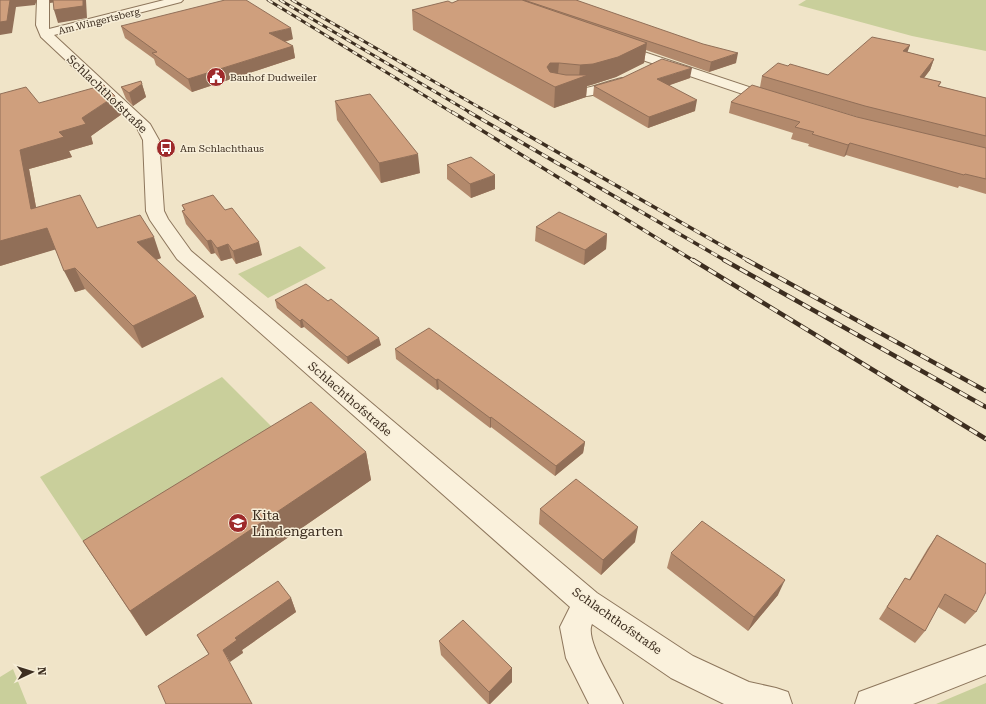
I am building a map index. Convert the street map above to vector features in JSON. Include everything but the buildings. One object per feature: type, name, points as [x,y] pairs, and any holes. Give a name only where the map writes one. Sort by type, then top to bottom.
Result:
[{"type":"street","points":[[43,0],[42,25],[45,34]]},
{"type":"street","name":"Am Wingertsberg","points":[[45,34],[177,0]]},
{"type":"street","name":"Schlachthofstraße","points":[[45,34],[149,132],[152,140],[154,211],[184,255],[587,603],[682,667],[747,698],[776,704]]},
{"type":"street","points":[[604,43],[786,103]]},
{"type":"street","points":[[645,69],[658,62]]},
{"type":"street","points":[[554,90],[572,94],[584,93],[608,87],[632,77]]},
{"type":"street","points":[[587,603],[575,627],[582,658],[607,704]]},
{"type":"street","points":[[871,704],[986,660]]},
{"type":"green space","points":[[806,0],[986,0],[986,51],[912,36],[798,5]]},
{"type":"green space","points":[[300,246],[326,268],[268,298],[238,274]]},
{"type":"green space","points":[[222,377],[291,446],[100,567],[40,477]]},
{"type":"green space","points":[[13,669],[27,704],[0,704],[0,677]]},
{"type":"green space","points":[[986,683],[986,704],[936,704]]},
{"type":"railway","points":[[268,0],[453,113]]},
{"type":"railway","points":[[280,0],[471,113]]},
{"type":"railway","points":[[292,0],[489,113]]},
{"type":"railway","points":[[452,112],[694,261]]},
{"type":"railway","points":[[469,112],[726,261]]},
{"type":"railway","points":[[487,112],[749,261]]},
{"type":"railway","points":[[693,260],[986,439]]},
{"type":"railway","points":[[724,260],[986,407]]},
{"type":"railway","points":[[747,260],[986,391]]},
{"type":"place","name":"Bauhof Dudweiler","points":[[216,77]]},
{"type":"place","name":"Am Schlachthaus","points":[[166,148]]},
{"type":"place","name":"Kita Lindengarten","points":[[238,523]]}]
